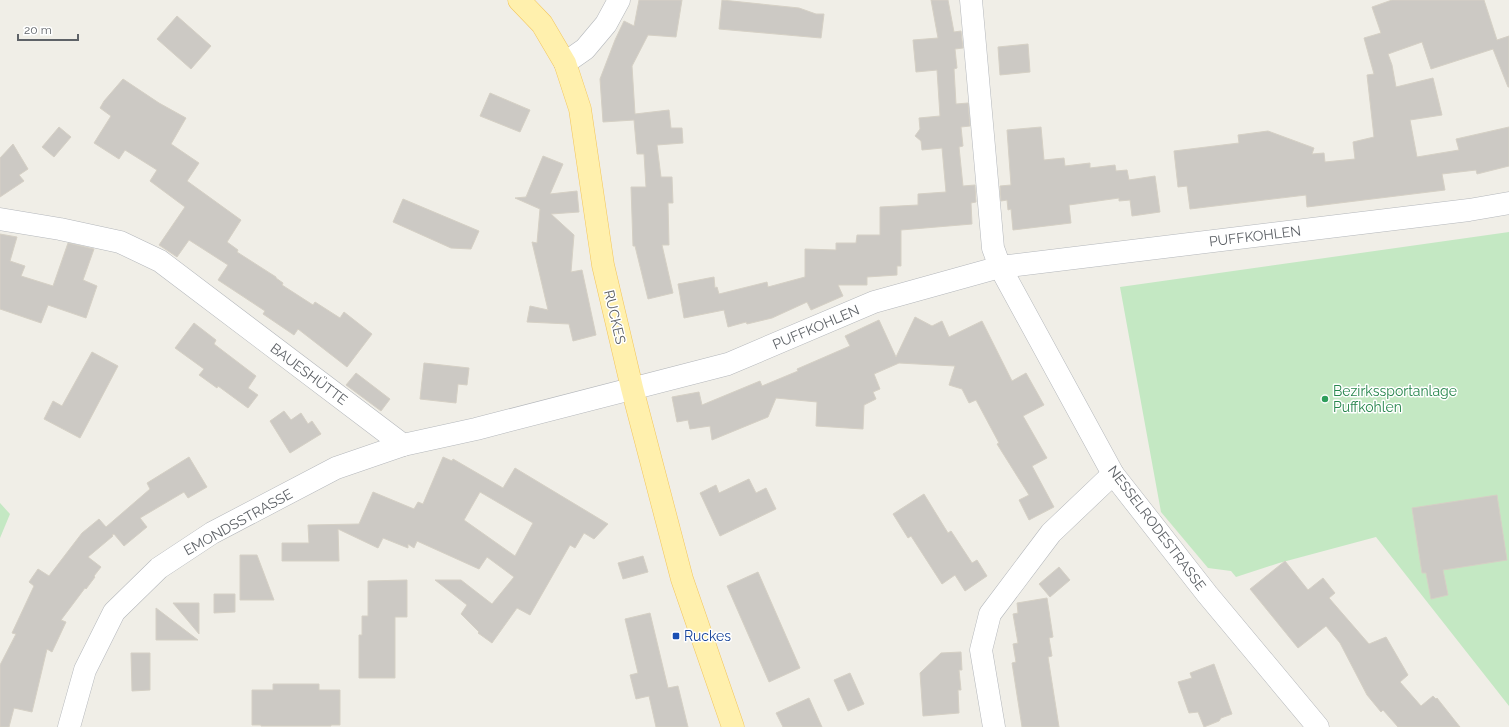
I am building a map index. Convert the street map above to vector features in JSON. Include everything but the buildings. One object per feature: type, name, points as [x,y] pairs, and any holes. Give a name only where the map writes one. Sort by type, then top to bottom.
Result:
[{"type":"main road","name":"RUCKES","points":[[519,0],[542,24],[565,63],[580,109],[603,265],[632,388],[682,579],[733,727]]},
{"type":"street","points":[[565,63],[585,49],[606,24],[619,0]]},
{"type":"street","points":[[971,0],[993,248],[1000,267]]},
{"type":"street","name":"PUFFKOHLEN","points":[[632,388],[728,364],[874,302],[1000,267],[1469,210],[1509,203]]},
{"type":"street","name":"BAUESHÜTTE","points":[[0,219],[60,229],[120,242],[160,261],[403,445]]},
{"type":"street","name":"NESSELRODESTRASSE","points":[[1000,267],[1114,474],[1207,594],[1318,727]]},
{"type":"street","points":[[403,445],[476,429],[632,388]]},
{"type":"street","name":"EMONDSSTRASSE","points":[[69,727],[85,670],[114,612],[159,568],[212,533],[336,468],[403,445]]},
{"type":"street","points":[[994,727],[981,650],[990,614],[1051,533],[1114,474]]},
{"type":"green space","name":"Bezirkssportanlage Puffkohlen","points":[[1509,232],[1509,706],[1376,537],[1279,563],[1236,577],[1231,571],[1208,568],[1161,512],[1120,287]]},
{"type":"green space","points":[[0,503],[10,514],[0,538]]},
{"type":"place","name":"Bezirkssportanlage Puffkohlen","points":[[1325,399]]},
{"type":"place","name":"Ruckes","points":[[676,636]]}]
